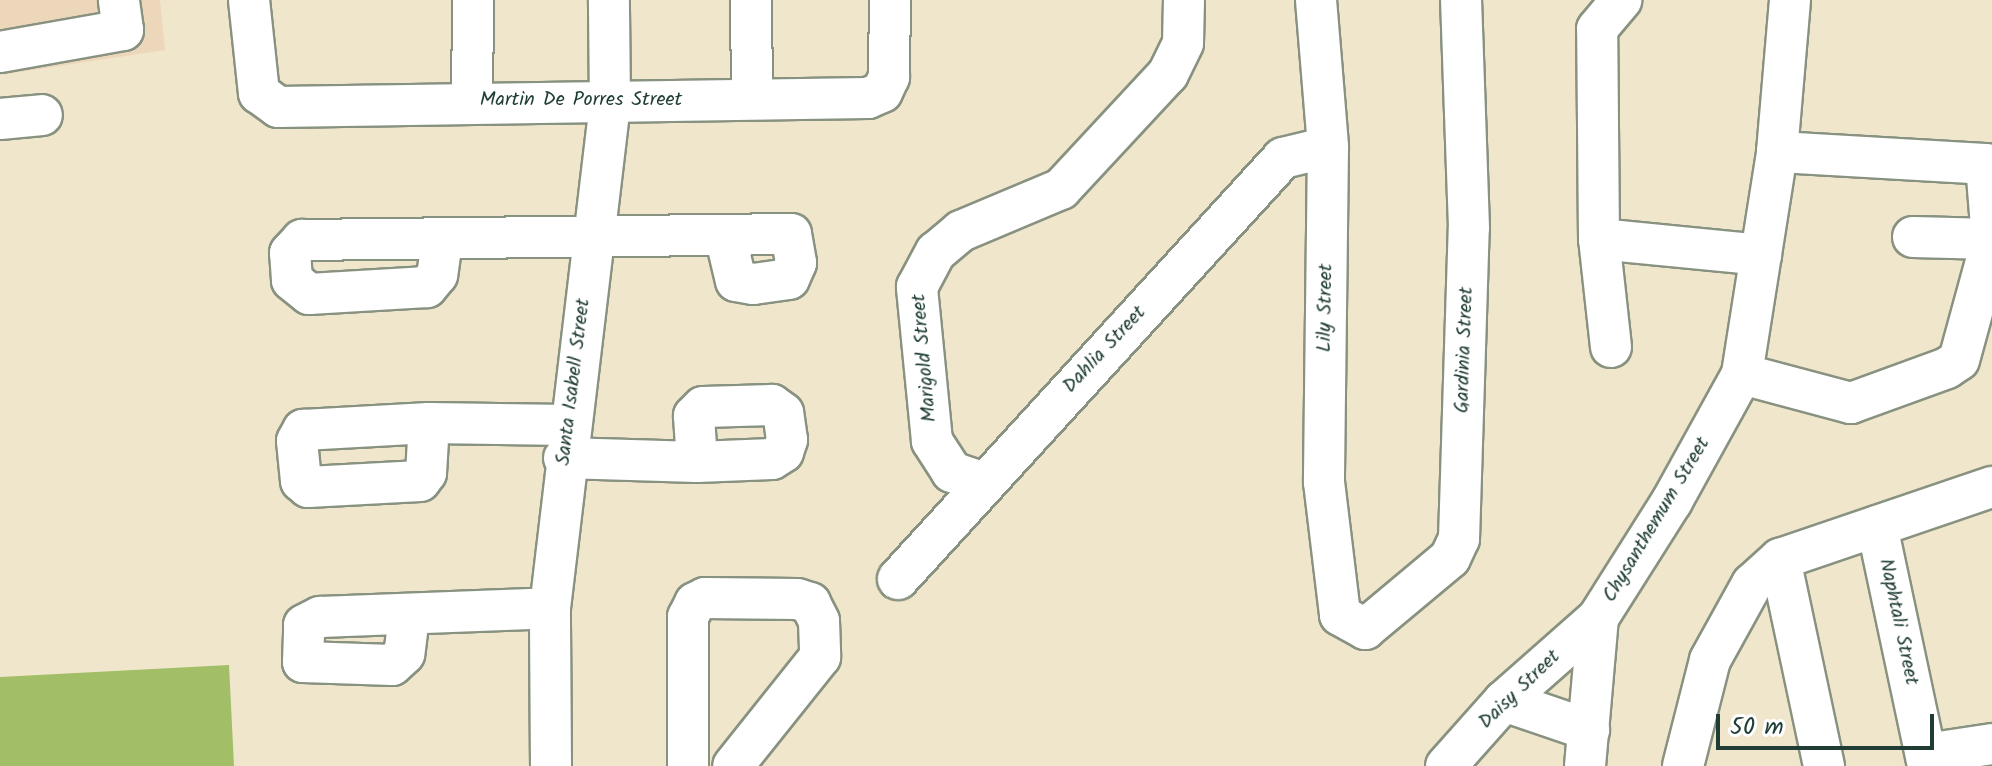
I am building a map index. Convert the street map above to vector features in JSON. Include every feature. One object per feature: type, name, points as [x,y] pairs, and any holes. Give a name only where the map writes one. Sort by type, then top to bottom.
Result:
[{"type":"street","points":[[0,52],[123,30],[119,0]]},
{"type":"street","name":"Martin De Porres Street","points":[[249,0],[259,93],[278,107],[472,101],[610,104],[752,96],[868,98],[882,92],[889,77],[890,0]]},
{"type":"street","points":[[472,101],[473,0]]},
{"type":"street","name":"Santa Isabell Street","points":[[551,766],[550,608],[566,442],[610,104],[609,0]]},
{"type":"street","points":[[751,0],[752,96]]},
{"type":"street","name":"Marigold Street","points":[[981,482],[952,472],[932,441],[917,287],[936,252],[961,231],[1061,189],[1158,86],[1183,43],[1184,0]]},
{"type":"street","name":"Lily Street","points":[[1316,0],[1328,147],[1324,482],[1340,615]]},
{"type":"street","name":"Gardinia Street","points":[[1340,615],[1365,629],[1450,558],[1459,539],[1469,228],[1461,0]]},
{"type":"street","points":[[1611,347],[1599,239],[1597,29],[1621,0]]},
{"type":"street","name":"Chysanthemum Street","points":[[1587,748],[1598,618],[1672,501],[1742,374],[1777,152],[1790,0]]},
{"type":"street","points":[[0,119],[42,115]]},
{"type":"street","name":"Dahlia Street","points":[[898,579],[981,482],[1283,158],[1328,147]]},
{"type":"street","points":[[1742,374],[1851,403],[1947,368],[1959,360],[1992,239],[1986,164],[1777,152]]},
{"type":"street","points":[[442,241],[725,235]]},
{"type":"street","points":[[1913,237],[1992,239]]},
{"type":"street","points":[[1599,239],[1761,255]]},
{"type":"street","points":[[429,423],[697,462]]},
{"type":"street","points":[[1683,766],[1698,699],[1729,620],[1752,584],[1780,559],[1877,526],[1990,497]]},
{"type":"street","name":"Naphtali Street","points":[[1877,526],[1927,760]]},
{"type":"street","points":[[1780,559],[1824,766]]},
{"type":"street","points":[[688,766],[688,617],[695,603],[720,598],[797,599],[810,603],[819,621],[820,657],[733,766]]},
{"type":"street","points":[[409,616],[550,608]]},
{"type":"street","name":"Daisy Street","points":[[1446,766],[1504,701],[1598,618]]},
{"type":"street","points":[[1698,699],[1712,766]]},
{"type":"street","points":[[1504,701],[1587,748]]},
{"type":"street","points":[[1927,760],[1992,744]]},
{"type":"shaded area","points":[[0,0],[160,0],[165,50],[0,75]]},
{"type":"green space","points":[[229,665],[234,766],[0,766],[0,677]]}]
